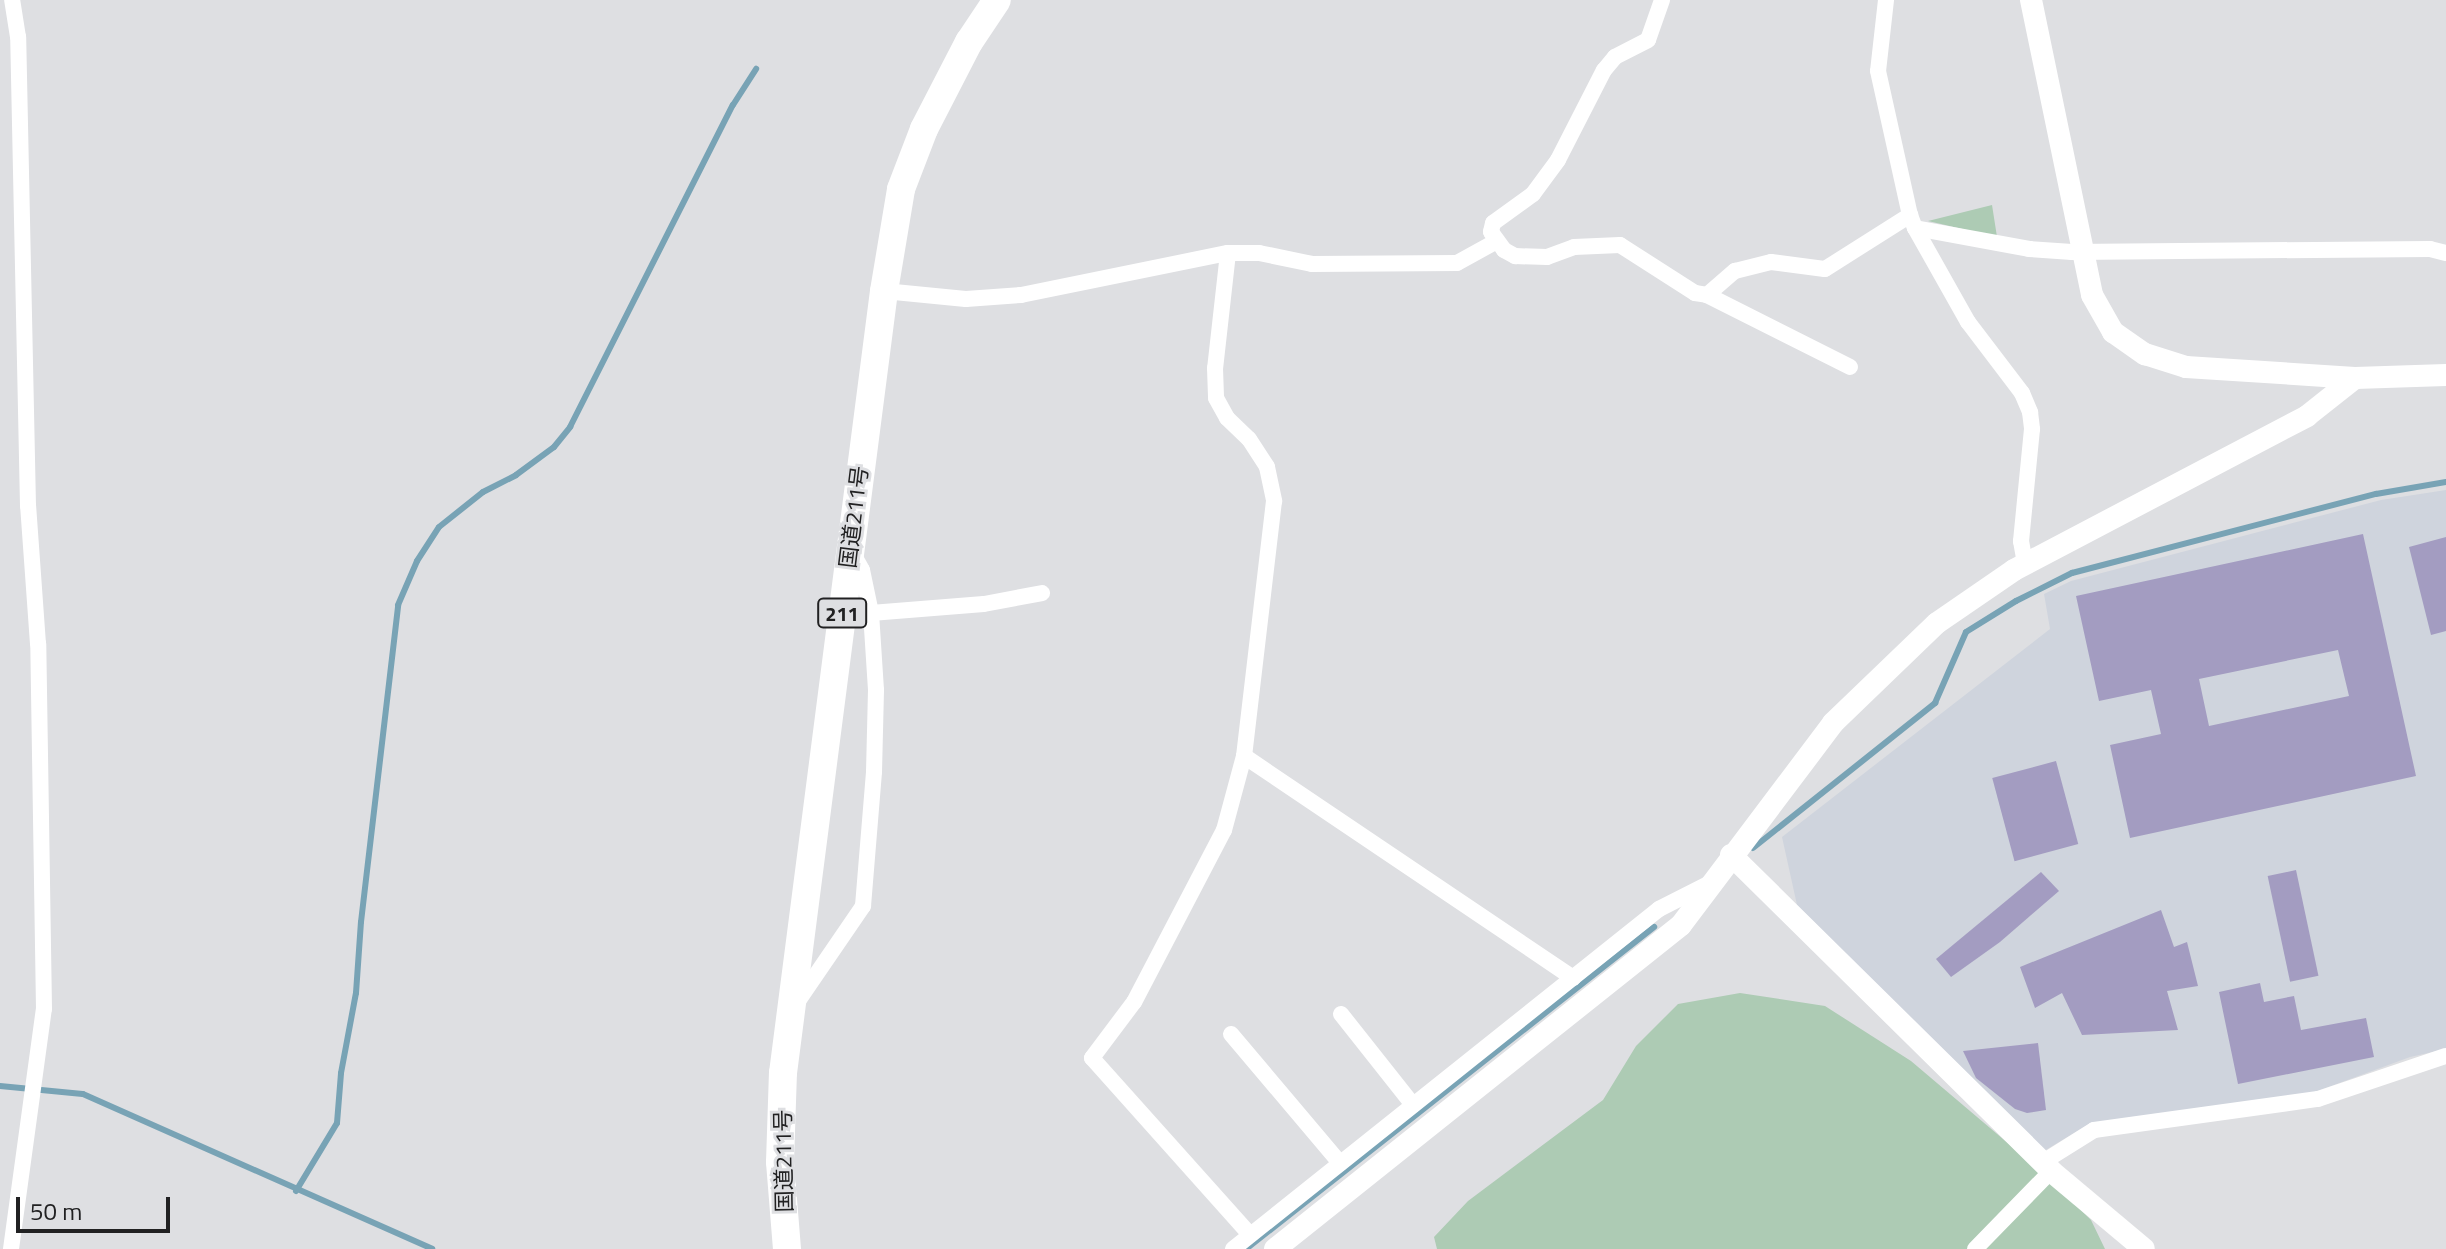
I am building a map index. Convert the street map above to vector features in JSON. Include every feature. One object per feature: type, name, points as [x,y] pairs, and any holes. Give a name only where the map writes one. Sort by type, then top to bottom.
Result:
[{"type":"highway","name":"国道211号","points":[[787,1249],[780,1162],[783,1073],[884,291],[901,189],[924,129],[969,42],[997,0]]},
{"type":"street","points":[[11,1249],[44,1009],[38,644],[28,506],[18,37],[12,0]]},
{"type":"street","points":[[1662,0],[1648,40],[1615,57],[1604,70],[1558,160],[1533,194],[1493,223],[1491,232],[1495,242],[1515,256],[1530,257],[1547,257],[1597,243],[1620,245],[1695,293],[1707,295],[1850,367]]},
{"type":"street","points":[[1886,0],[1878,71],[1912,222],[1968,322],[2022,393],[2030,412],[2032,429],[2021,541],[2025,564]]},
{"type":"street","points":[[2031,0],[2092,295],[2100,315],[2128,344],[2158,360],[2186,367],[2355,378],[2446,375]]},
{"type":"street","points":[[1707,295],[1735,271],[1771,262],[1825,269],[1912,222],[2029,249],[2072,252],[2430,249],[2446,253]]},
{"type":"street","points":[[884,291],[966,299],[1021,295],[1228,253],[1259,253],[1312,264],[1457,263],[1495,242]]},
{"type":"street","points":[[1228,253],[1215,368],[1216,398],[1227,418],[1249,439],[1267,467],[1274,501],[1244,756],[1224,830],[1134,1002],[1092,1058],[1250,1235]]},
{"type":"street","points":[[1275,1249],[1681,925],[1833,723],[1875,679],[1937,623],[2025,564],[2307,416],[2355,378]]},
{"type":"street","points":[[792,1008],[856,922],[863,906],[876,690],[871,613],[862,570],[850,549]]},
{"type":"street","points":[[871,613],[984,604],[1042,593]]},
{"type":"street","points":[[1244,756],[1573,978]]},
{"type":"street","points":[[1731,855],[2047,1166],[2144,1249]]},
{"type":"street","points":[[1233,1249],[1659,909],[1716,880]]},
{"type":"street","points":[[1341,1014],[1413,1105]]},
{"type":"street","points":[[1231,1034],[1340,1163]]},
{"type":"street","points":[[1975,1249],[2047,1166],[2094,1130],[2318,1099],[2446,1056]]},
{"type":"shaded area","points":[[2446,490],[2446,1049],[2410,1057],[2312,1093],[2089,1124],[2044,1151],[1797,905],[1782,837],[2050,629],[2044,594],[2071,581],[2381,500]]},
{"type":"green space","points":[[1992,205],[1997,237],[1928,221]]},
{"type":"green space","points":[[1740,993],[1825,1006],[1911,1061],[2049,1178],[2091,1220],[2105,1249],[1437,1249],[1434,1237],[1468,1201],[1603,1100],[1636,1046],[1678,1004]]},
{"type":"building","points":[[2363,534],[2416,776],[2130,838],[2110,745],[2161,734],[2151,690],[2099,701],[2076,596]],"holes":[[[2338,650],[2349,696],[2209,726],[2199,679]]]},
{"type":"building","points":[[2446,537],[2446,631],[2431,635],[2409,547]]},
{"type":"building","points":[[2056,761],[2078,844],[2015,861],[1992,778]]},
{"type":"building","points":[[2296,870],[2318,976],[2290,982],[2268,876]]},
{"type":"building","points":[[2041,872],[2059,891],[2000,942],[1951,977],[1936,959]]},
{"type":"building","points":[[2161,910],[2174,947],[2187,942],[2198,986],[2167,991],[2178,1030],[2082,1035],[2062,993],[2035,1008],[2020,967]]},
{"type":"building","points":[[2260,983],[2264,1002],[2294,996],[2301,1030],[2366,1018],[2374,1057],[2238,1084],[2219,992]]},
{"type":"building","points":[[2038,1043],[2046,1110],[2027,1113],[2015,1109],[1976,1078],[1963,1051]]},
{"type":"waterway","points":[[296,1191],[337,1123],[341,1073],[356,993],[361,922],[398,605],[417,561],[439,527],[483,492],[516,475],[554,447],[570,427],[733,105],[756,69]]},
{"type":"waterway","points":[[1753,848],[1935,703],[1966,632],[2016,601],[2072,573],[2376,494],[2446,482]]},
{"type":"waterway","points":[[1246,1249],[1654,927]]},
{"type":"waterway","points":[[0,1086],[83,1094],[432,1249]]}]
